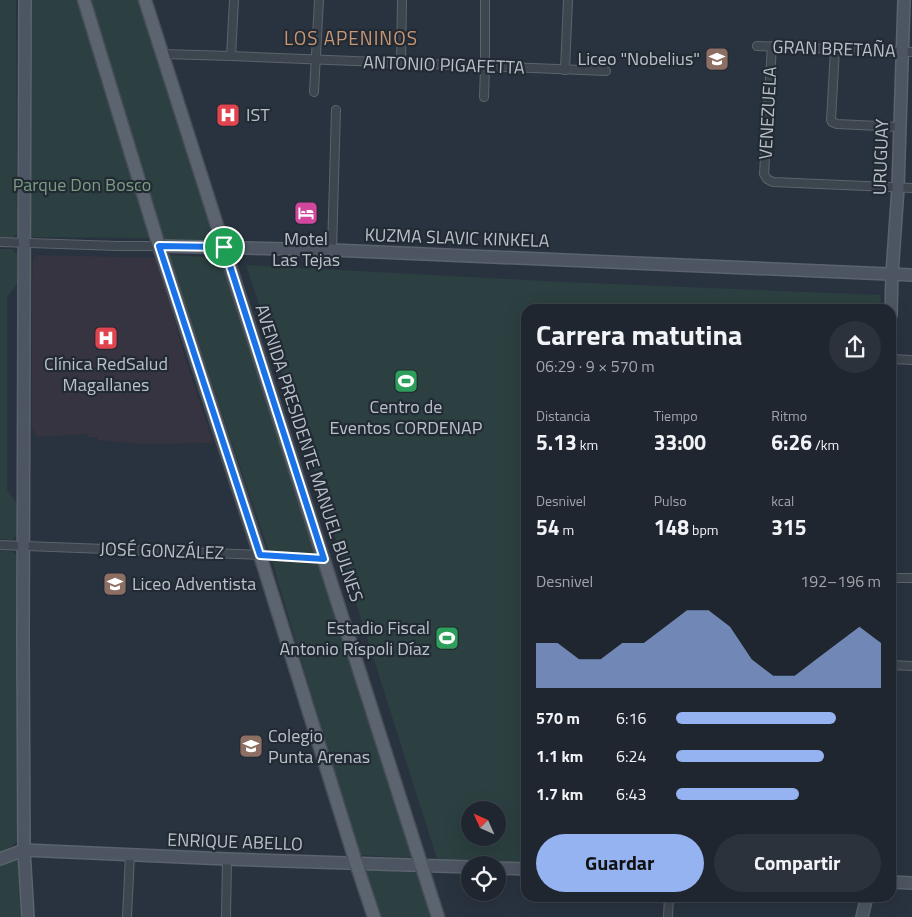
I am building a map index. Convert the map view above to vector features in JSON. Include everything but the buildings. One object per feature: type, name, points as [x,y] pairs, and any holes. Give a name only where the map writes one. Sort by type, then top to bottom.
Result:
[{"type":"main road","points":[[84,0],[159,246],[260,555],[374,917]]},
{"type":"main road","name":"AVENIDA PRESIDENTE MANUEL BULNES","points":[[145,0],[438,917]]},
{"type":"street","points":[[25,0],[23,546],[24,850],[28,917]]},
{"type":"street","points":[[231,56],[234,0]]},
{"type":"street","points":[[314,92],[319,0]]},
{"type":"street","points":[[401,63],[402,0]]},
{"type":"street","points":[[484,97],[485,0]]},
{"type":"street","points":[[565,70],[568,0]]},
{"type":"street","name":"URUGUAY","points":[[891,304],[900,127],[907,52],[904,0]]},
{"type":"street","name":"GRAN BRETAÑA","points":[[756,46],[907,52]]},
{"type":"street","name":"VENEZUELA","points":[[772,46],[764,174],[767,180],[773,182],[898,188]]},
{"type":"street","points":[[835,49],[832,122],[837,124],[900,127]]},
{"type":"street","name":"ANTONIO PIGAFETTA","points":[[163,54],[606,71]]},
{"type":"street","points":[[332,250],[336,110]]},
{"type":"street","points":[[898,188],[912,188]]},
{"type":"street","name":"KUZMA SLAVIC KINKELA","points":[[0,242],[332,250],[912,275]]},
{"type":"street","points":[[896,359],[912,360]]},
{"type":"street","name":"JOSÉ GONZÁLEZ","points":[[0,544],[324,559]]},
{"type":"street","points":[[896,578],[912,578]]},
{"type":"street","points":[[896,665],[912,666]]},
{"type":"street","name":"ENRIQUE ABELLO","points":[[0,859],[24,850],[461,867]]},
{"type":"street","points":[[127,917],[130,855]]},
{"type":"street","points":[[226,917],[227,859]]},
{"type":"street","points":[[506,868],[521,869]]},
{"type":"street","points":[[896,882],[912,883]]},
{"type":"street","points":[[668,917],[669,902]]},
{"type":"street","points":[[862,917],[866,902]]},
{"type":"shaded area","name":"Clínica RedSalud Magallanes","points":[[37,255],[157,258],[184,355],[213,443],[142,444],[98,440],[98,437],[88,437],[88,434],[38,437],[36,435],[32,428],[32,286],[33,260]]},
{"type":"green space","points":[[0,0],[16,0],[17,233],[12,238],[0,237]]},
{"type":"green space","name":"Parque Don Bosco","points":[[28,0],[80,0],[151,238],[30,237]]},
{"type":"green space","points":[[87,0],[146,0],[227,242],[165,241]]},
{"type":"green space","points":[[0,249],[12,249],[17,254],[17,284],[7,297],[7,490],[17,504],[17,534],[13,540],[0,539]]},
{"type":"green space","points":[[169,255],[224,258],[416,858],[359,855],[272,561]]},
{"type":"green space","points":[[246,265],[562,282],[881,295],[880,304],[521,304],[521,864],[506,864],[506,856],[461,856],[461,863],[438,862],[309,454]]},
{"type":"green space","points":[[0,551],[12,551],[17,556],[18,840],[11,847],[0,852]]},
{"type":"green space","points":[[18,859],[21,917],[0,917],[0,865]]},
{"type":"green space","points":[[364,869],[418,873],[432,917],[379,917]]},
{"type":"place","name":"Liceo \"Nobelius\"","points":[[717,59]]},
{"type":"place","name":"IST","points":[[228,115]]},
{"type":"place","name":"Motel Las Tejas","points":[[306,213]]},
{"type":"place","name":"Clínica RedSalud Magallanes","points":[[106,338]]},
{"type":"place","name":"Centro de Eventos CORDENAP","points":[[406,381]]},
{"type":"place","name":"Liceo Adventista","points":[[115,584]]},
{"type":"place","name":"Estadio Fiscal Antonio Ríspoli Díaz","points":[[447,638]]},
{"type":"place","name":"Colegio Punta Arenas","points":[[251,746]]},
{"type":"district","name":"LOS APENINOS","points":[[351,38]]},
{"type":"route","points":[[159,246],[224,247],[324,559],[260,555],[159,246]]}]
